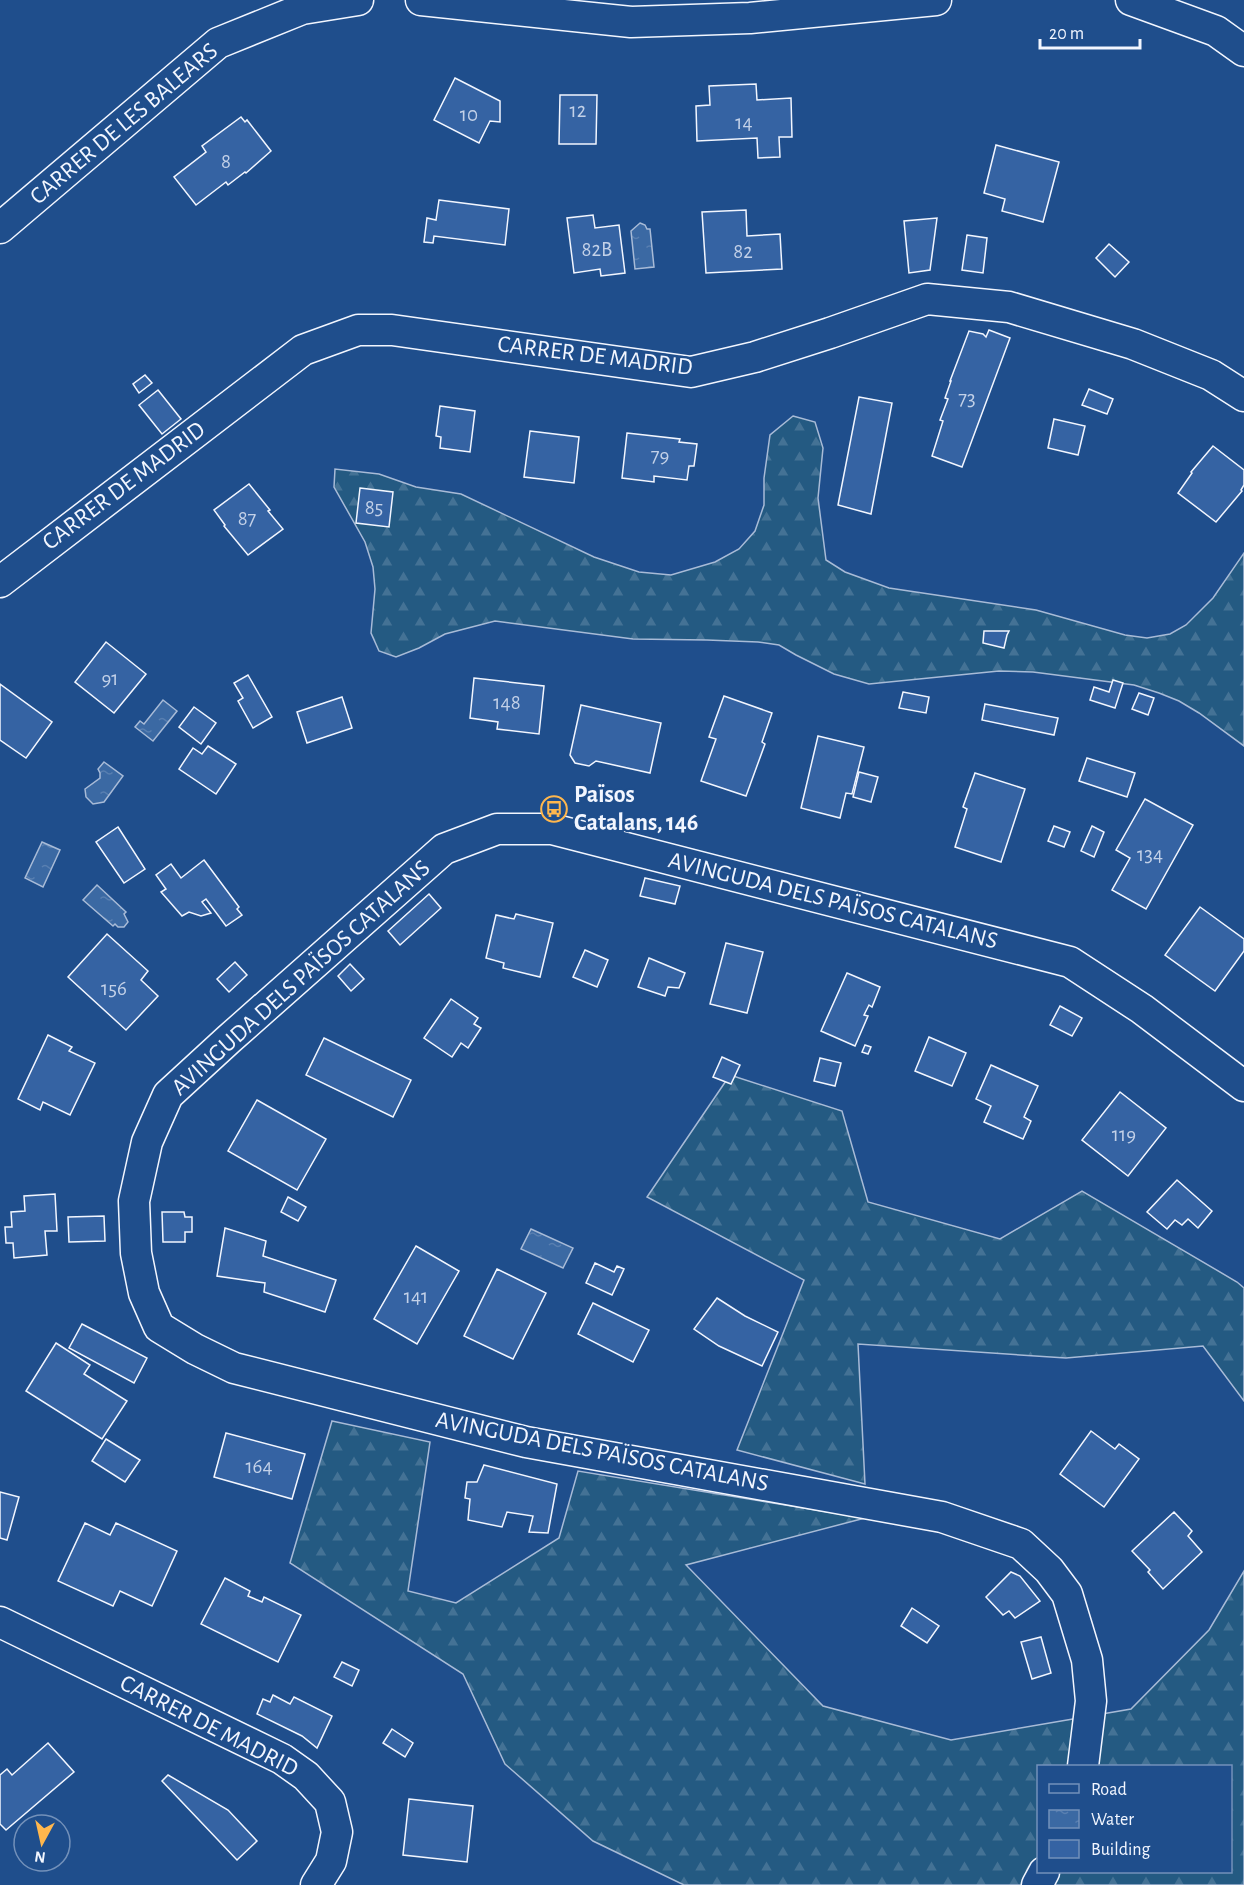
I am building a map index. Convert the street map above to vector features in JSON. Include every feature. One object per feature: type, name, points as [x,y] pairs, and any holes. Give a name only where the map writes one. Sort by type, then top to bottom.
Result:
[{"type":"street","name":"CARRER DE LES BALEARS","points":[[0,228],[218,43],[302,9],[358,0]]},
{"type":"street","points":[[421,0],[631,22],[750,18],[936,0]]},
{"type":"street","points":[[1131,0],[1216,31],[1244,51]]},
{"type":"street","name":"CARRER DE MADRID","points":[[0,582],[303,350],[358,330],[392,330],[691,372],[765,354],[927,299],[1009,308],[1133,344],[1211,375],[1244,396]]},
{"type":"street","name":"AVINGUDA DELS PAÏSOS CATALANS","points":[[1083,1765],[1091,1701],[1087,1660],[1067,1594],[1048,1570],[1021,1544],[942,1517],[526,1442],[234,1368],[195,1349],[159,1327],[144,1293],[136,1253],[134,1201],[147,1142],[168,1095],[229,1039],[444,849],[497,829],[552,829],[1070,962],[1142,1009],[1244,1086]]},
{"type":"street","name":"CARRER DE MADRID","points":[[0,1622],[282,1759],[306,1776],[330,1802],[337,1832],[331,1861],[316,1885]]},
{"type":"green space","points":[[793,416],[815,422],[823,448],[818,498],[826,560],[845,572],[889,588],[1036,610],[1125,635],[1147,638],[1170,634],[1186,625],[1213,598],[1244,553],[1244,746],[1199,713],[1159,693],[1134,685],[1033,672],[999,671],[869,684],[834,674],[779,645],[758,642],[633,639],[495,621],[445,634],[396,657],[379,651],[371,633],[375,589],[373,567],[365,542],[334,487],[335,469],[379,474],[416,487],[461,494],[594,557],[639,572],[671,575],[715,562],[739,549],[755,531],[764,505],[764,478],[770,435]]},
{"type":"green space","points":[[730,1075],[842,1111],[868,1202],[1000,1239],[1082,1191],[1237,1282],[1244,1288],[1244,1401],[1203,1346],[1066,1358],[858,1344],[865,1484],[737,1450],[804,1280],[647,1197]]},
{"type":"green space","points":[[332,1421],[430,1442],[408,1591],[456,1603],[559,1538],[578,1471],[865,1518],[686,1565],[823,1706],[951,1740],[1131,1709],[1209,1630],[1244,1571],[1244,1885],[684,1885],[593,1841],[505,1764],[463,1674],[290,1563]]},
{"type":"water","points":[[640,223],[650,229],[654,267],[635,269],[631,231]]},
{"type":"water","points":[[163,700],[177,711],[153,741],[135,727],[140,721],[144,724]]},
{"type":"water","points":[[104,762],[123,776],[104,802],[93,804],[86,797],[85,789],[100,778],[98,769]]},
{"type":"water","points":[[42,842],[60,850],[43,887],[25,878]]},
{"type":"water","points":[[97,885],[126,912],[124,914],[128,922],[124,927],[118,927],[115,924],[113,926],[83,900]]},
{"type":"water","points":[[531,1229],[573,1248],[563,1268],[521,1249]]},
{"type":"building","points":[[455,78],[500,101],[500,122],[490,121],[479,143],[434,120]]},
{"type":"building","points":[[756,84],[757,100],[791,98],[792,137],[779,137],[780,157],[758,158],[757,138],[697,141],[696,106],[710,105],[709,86]]},
{"type":"building","points":[[560,95],[597,95],[596,144],[559,144]]},
{"type":"building","points":[[241,117],[245,122],[247,120],[271,151],[246,173],[228,185],[226,182],[196,205],[174,177],[206,152],[202,146]]},
{"type":"building","points":[[996,145],[1059,162],[1043,222],[1002,211],[1005,199],[984,193]]},
{"type":"building","points":[[439,200],[509,209],[505,245],[434,236],[433,243],[424,242],[427,218],[436,220]]},
{"type":"building","points":[[746,210],[747,236],[780,234],[782,269],[706,273],[702,212]]},
{"type":"building","points":[[593,215],[595,228],[619,225],[625,273],[601,276],[600,269],[574,273],[567,218]]},
{"type":"building","points":[[937,218],[930,270],[909,273],[904,221]]},
{"type":"building","points":[[967,235],[987,238],[983,273],[962,270]]},
{"type":"building","points":[[1109,244],[1129,262],[1115,277],[1096,258]]},
{"type":"building","points":[[989,330],[1010,338],[962,467],[932,456],[943,421],[940,420],[948,399],[945,398],[950,381],[969,331],[983,334],[986,337]]},
{"type":"building","points":[[145,375],[152,383],[139,393],[133,384]]},
{"type":"building","points":[[1089,389],[1113,399],[1107,414],[1082,405]]},
{"type":"building","points":[[158,390],[181,419],[162,434],[139,405]]},
{"type":"building","points":[[859,397],[892,403],[871,514],[838,505]]},
{"type":"building","points":[[440,406],[475,411],[470,452],[440,448],[441,437],[436,436]]},
{"type":"building","points":[[1054,419],[1085,426],[1078,455],[1048,448]]},
{"type":"building","points":[[530,431],[579,437],[574,483],[524,477]]},
{"type":"building","points":[[627,433],[680,439],[679,442],[697,444],[694,466],[689,466],[687,480],[654,476],[654,482],[622,478]]},
{"type":"building","points":[[1213,446],[1244,470],[1242,491],[1216,522],[1178,493],[1191,472]]},
{"type":"building","points":[[249,484],[283,529],[248,555],[214,510]]},
{"type":"building","points":[[360,488],[393,492],[389,527],[356,523]]},
{"type":"building","points":[[984,631],[1009,631],[1004,648],[983,643]]},
{"type":"building","points":[[106,642],[146,674],[114,713],[75,682]]},
{"type":"building","points":[[248,675],[272,717],[253,728],[238,701],[243,698],[234,683]]},
{"type":"building","points":[[474,678],[544,686],[539,734],[497,729],[498,722],[470,718]]},
{"type":"building","points":[[1113,680],[1123,683],[1115,708],[1090,700],[1094,687],[1109,692]]},
{"type":"building","points":[[0,684],[52,722],[26,758],[0,740]]},
{"type":"building","points":[[903,692],[929,697],[926,713],[899,708]]},
{"type":"building","points":[[1139,693],[1154,698],[1148,715],[1132,709]]},
{"type":"building","points":[[724,696],[772,713],[762,742],[765,744],[746,796],[701,781],[716,739],[709,737]]},
{"type":"building","points":[[342,697],[352,728],[307,743],[297,712]]},
{"type":"building","points":[[985,704],[1058,718],[1054,735],[982,720]]},
{"type":"building","points":[[581,705],[661,723],[650,773],[596,761],[589,766],[575,763],[570,755]]},
{"type":"building","points":[[194,707],[216,723],[201,744],[179,727]]},
{"type":"building","points":[[818,736],[864,747],[852,794],[846,793],[840,818],[801,808]]},
{"type":"building","points":[[208,746],[236,764],[216,794],[179,769],[193,748],[202,754]]},
{"type":"building","points":[[1087,758],[1135,773],[1127,797],[1079,781]]},
{"type":"building","points":[[859,772],[878,777],[871,802],[853,797]]},
{"type":"building","points":[[975,773],[1025,789],[1001,862],[955,847],[967,809],[963,807]]},
{"type":"building","points":[[1145,799],[1193,825],[1146,909],[1112,890],[1130,858],[1116,850]]},
{"type":"building","points":[[1054,826],[1070,832],[1064,847],[1048,841]]},
{"type":"building","points":[[1092,826],[1104,832],[1094,857],[1081,851]]},
{"type":"building","points":[[118,827],[145,869],[124,883],[96,842]]},
{"type":"building","points":[[204,860],[239,907],[237,909],[242,915],[226,926],[206,899],[202,902],[211,913],[201,916],[189,912],[182,916],[161,892],[166,889],[156,875],[171,864],[181,878]]},
{"type":"building","points":[[645,878],[680,886],[675,904],[640,896]]},
{"type":"building","points":[[429,894],[441,908],[400,945],[388,931]]},
{"type":"building","points":[[1200,907],[1244,939],[1244,951],[1215,991],[1165,955]]},
{"type":"building","points":[[516,914],[553,923],[540,977],[503,968],[504,963],[486,958],[496,915],[514,919]]},
{"type":"building","points":[[107,934],[148,971],[141,980],[158,996],[126,1030],[68,977]]},
{"type":"building","points":[[726,943],[763,952],[747,1013],[710,1004]]},
{"type":"building","points":[[585,950],[608,960],[597,987],[573,977]]},
{"type":"building","points":[[649,958],[685,973],[679,988],[668,987],[665,996],[638,987]]},
{"type":"building","points":[[235,962],[247,975],[229,992],[217,979]]},
{"type":"building","points":[[350,964],[364,979],[351,991],[338,976]]},
{"type":"building","points":[[847,973],[880,987],[872,1007],[869,1005],[864,1015],[868,1016],[855,1046],[821,1031]]},
{"type":"building","points":[[451,999],[478,1018],[474,1024],[481,1028],[468,1048],[461,1043],[452,1057],[424,1038]]},
{"type":"building","points":[[1060,1006],[1082,1018],[1072,1036],[1050,1025]]},
{"type":"building","points":[[48,1035],[72,1047],[69,1051],[95,1063],[70,1115],[43,1102],[40,1110],[18,1099]]},
{"type":"building","points":[[929,1037],[966,1053],[952,1086],[915,1071]]},
{"type":"building","points":[[324,1038],[411,1080],[393,1117],[306,1075]]},
{"type":"building","points":[[865,1045],[871,1047],[868,1054],[862,1052]]},
{"type":"building","points":[[722,1057],[740,1065],[731,1084],[713,1077]]},
{"type":"building","points":[[820,1058],[841,1063],[835,1086],[814,1081]]},
{"type":"building","points":[[991,1065],[1038,1086],[1024,1117],[1031,1121],[1023,1139],[984,1122],[991,1106],[976,1099]]},
{"type":"building","points":[[1120,1092],[1166,1128],[1128,1176],[1082,1140]]},
{"type":"building","points":[[257,1100],[326,1139],[297,1190],[228,1151]]},
{"type":"building","points":[[1177,1180],[1212,1211],[1198,1228],[1188,1219],[1182,1225],[1175,1220],[1167,1229],[1147,1212]]},
{"type":"building","points":[[55,1194],[57,1231],[45,1231],[47,1255],[14,1258],[13,1243],[6,1243],[5,1227],[12,1227],[11,1212],[25,1211],[24,1196]]},
{"type":"building","points":[[288,1197],[306,1207],[298,1221],[281,1212]]},
{"type":"building","points":[[162,1212],[184,1212],[185,1217],[192,1217],[192,1232],[185,1232],[185,1242],[163,1242]]},
{"type":"building","points":[[104,1216],[105,1241],[69,1242],[68,1217]]},
{"type":"building","points":[[225,1228],[266,1241],[263,1256],[336,1280],[325,1312],[264,1292],[265,1283],[217,1276]]},
{"type":"building","points":[[416,1246],[459,1271],[417,1344],[374,1319]]},
{"type":"building","points":[[595,1263],[614,1272],[617,1266],[624,1269],[612,1295],[586,1283]]},
{"type":"building","points":[[497,1269],[546,1293],[513,1359],[464,1336]]},
{"type":"building","points":[[717,1298],[745,1316],[778,1332],[762,1366],[719,1346],[694,1329]]},
{"type":"building","points":[[593,1303],[649,1330],[633,1362],[578,1334]]},
{"type":"building","points":[[82,1324],[147,1358],[134,1383],[69,1348]]},
{"type":"building","points":[[56,1343],[90,1365],[84,1374],[127,1401],[102,1439],[26,1391]]},
{"type":"building","points":[[1091,1431],[1115,1449],[1119,1444],[1139,1459],[1104,1507],[1060,1474]]},
{"type":"building","points":[[226,1433],[305,1454],[292,1499],[214,1477]]},
{"type":"building","points":[[106,1439],[140,1460],[125,1482],[92,1461]]},
{"type":"building","points":[[484,1465],[557,1484],[548,1533],[529,1532],[533,1516],[507,1512],[502,1527],[468,1520],[470,1499],[465,1498],[467,1482],[477,1482]]},
{"type":"building","points":[[0,1492],[19,1497],[7,1540],[0,1538]]},
{"type":"building","points":[[1174,1512],[1192,1531],[1188,1536],[1202,1552],[1163,1589],[1148,1572],[1150,1570],[1132,1551]]},
{"type":"building","points":[[85,1523],[110,1535],[116,1523],[177,1551],[152,1606],[120,1591],[113,1606],[58,1581]]},
{"type":"building","points":[[1011,1572],[1020,1576],[1040,1601],[1015,1618],[1009,1611],[1003,1615],[986,1597]]},
{"type":"building","points":[[225,1578],[250,1591],[248,1596],[262,1602],[264,1597],[301,1615],[278,1662],[201,1624]]},
{"type":"building","points":[[912,1608],[939,1626],[927,1643],[901,1626]]},
{"type":"building","points":[[1041,1637],[1051,1673],[1032,1679],[1021,1642]]},
{"type":"building","points":[[342,1662],[359,1670],[352,1686],[334,1677]]},
{"type":"building","points":[[273,1695],[290,1704],[294,1697],[332,1716],[317,1748],[302,1736],[257,1714],[263,1699],[270,1702]]},
{"type":"building","points":[[392,1729],[413,1743],[405,1757],[383,1743]]},
{"type":"building","points":[[48,1743],[74,1772],[26,1813],[12,1813],[12,1825],[6,1830],[0,1824],[0,1775],[7,1769],[12,1775]]},
{"type":"building","points":[[168,1775],[228,1810],[257,1841],[237,1860],[162,1781]]},
{"type":"building","points":[[409,1799],[473,1806],[467,1862],[403,1855]]},
{"type":"place","name":"Països Catalans, 146","points":[[554,809]]}]
